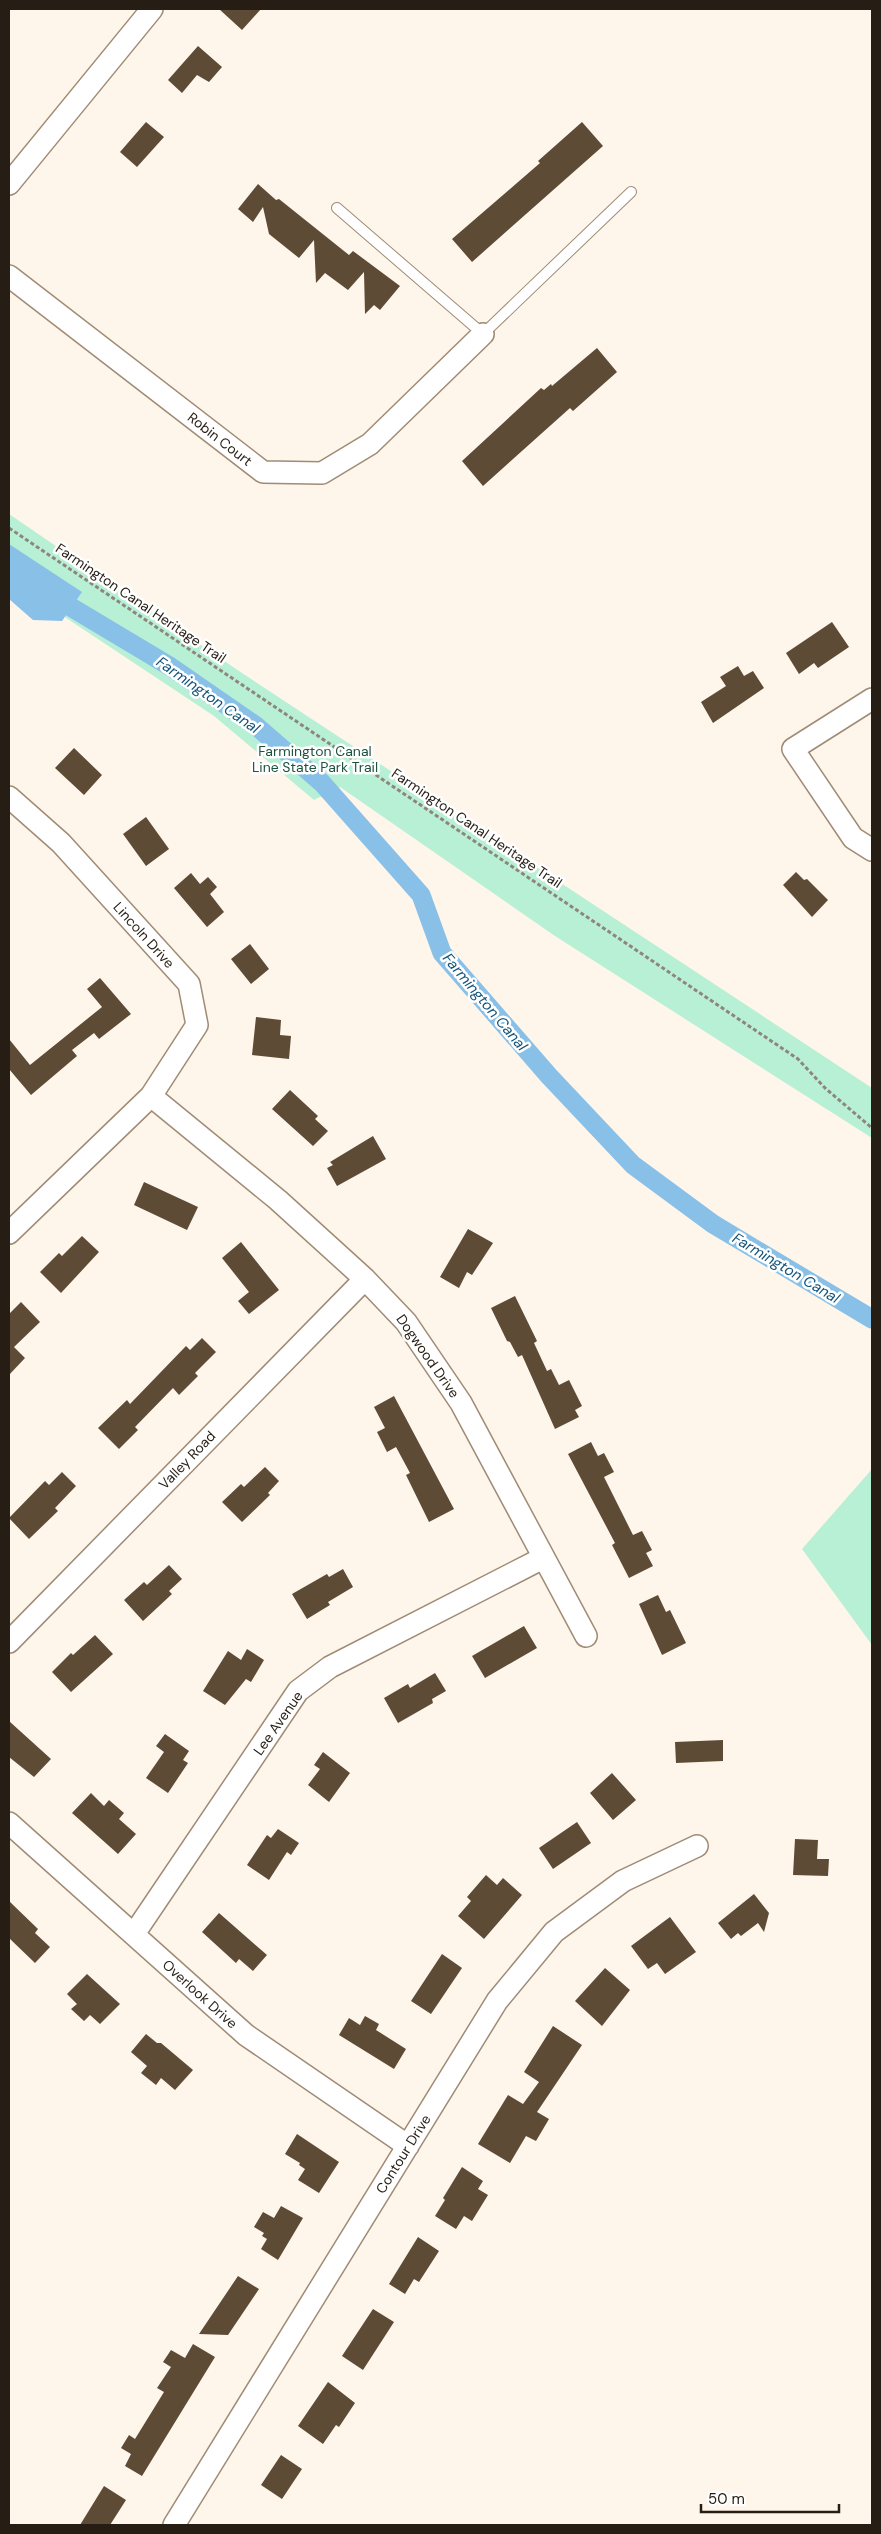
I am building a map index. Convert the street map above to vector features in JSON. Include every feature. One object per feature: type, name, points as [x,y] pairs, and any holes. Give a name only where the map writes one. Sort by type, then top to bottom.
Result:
[{"type":"street","points":[[9,184],[144,13]]},
{"type":"street","name":"Robin Court","points":[[9,276],[263,472],[322,473],[370,444],[484,334]]},
{"type":"street","points":[[872,700],[793,749],[853,838],[872,850]]},
{"type":"street","name":"Lincoln Drive","points":[[9,797],[61,842],[189,984],[197,1025],[151,1096],[9,1233]]},
{"type":"street","name":"Dogwood Drive","points":[[151,1096],[278,1200],[365,1279],[406,1322],[461,1403],[542,1558],[586,1636]]},
{"type":"street","name":"Valley Road","points":[[9,1642],[365,1279]]},
{"type":"street","name":"Lee Avenue","points":[[134,1934],[298,1691],[330,1667],[542,1558]]},
{"type":"street","name":"Overlook Drive","points":[[9,1823],[246,2035],[408,2146]]},
{"type":"street","name":"Contour Drive","points":[[174,2525],[497,2001],[554,1932],[623,1881],[697,1846]]},
{"type":"lane","points":[[338,208],[484,334],[631,192]]},
{"type":"path","name":"Farmington Canal Heritage Trail","points":[[9,528],[798,1060],[825,1088],[872,1128]]},
{"type":"green space","name":"Farmington Canal Line State Park Trail","points":[[9,514],[242,673],[872,1088],[872,1138],[555,936],[340,787],[314,800],[214,716],[9,580]]},
{"type":"green space","points":[[872,1469],[872,1645],[802,1549]]},
{"type":"water","points":[[9,544],[82,592],[62,621],[33,620],[9,599]]},
{"type":"building","points":[[219,9],[261,9],[242,30]]},
{"type":"building","points":[[198,46],[222,67],[209,82],[197,75],[182,93],[168,80]]},
{"type":"building","points":[[146,122],[164,137],[137,167],[120,152]]},
{"type":"building","points":[[582,122],[603,146],[472,262],[452,239],[540,163],[538,161]]},
{"type":"building","points":[[258,184],[276,200],[279,199],[349,255],[353,251],[400,286],[380,310],[374,305],[365,314],[364,272],[348,290],[325,273],[316,283],[314,240],[299,258],[269,234],[263,207],[253,222],[238,209]]},
{"type":"building","points":[[597,348],[617,372],[573,411],[570,408],[483,486],[462,461],[541,388],[544,390],[551,384],[552,386]]},
{"type":"building","points":[[832,622],[849,647],[818,668],[814,663],[799,674],[786,653]]},
{"type":"building","points":[[738,666],[744,676],[753,671],[764,688],[713,723],[701,702],[726,686],[720,677]]},
{"type":"building","points":[[74,748],[102,775],[84,795],[55,768]]},
{"type":"building","points":[[146,817],[169,849],[146,866],[123,834]]},
{"type":"building","points":[[796,872],[804,880],[807,879],[828,900],[812,917],[783,885]]},
{"type":"building","points":[[191,873],[200,884],[208,877],[217,887],[210,894],[224,912],[207,927],[174,888]]},
{"type":"building","points":[[250,944],[269,969],[251,984],[231,959]]},
{"type":"building","points":[[100,978],[131,1014],[99,1039],[94,1033],[72,1050],[77,1056],[31,1095],[9,1069],[9,1039],[30,1065],[102,1007],[87,989]]},
{"type":"building","points":[[256,1017],[281,1020],[280,1035],[291,1036],[289,1059],[252,1055]]},
{"type":"building","points":[[290,1090],[318,1116],[315,1119],[328,1131],[313,1146],[272,1109]]},
{"type":"building","points":[[373,1136],[386,1159],[337,1186],[327,1168],[333,1165],[330,1162]]},
{"type":"building","points":[[144,1182],[198,1207],[187,1230],[134,1205]]},
{"type":"building","points":[[468,1229],[493,1243],[472,1275],[467,1272],[459,1288],[440,1277]]},
{"type":"building","points":[[82,1236],[99,1252],[61,1293],[40,1272],[59,1253],[62,1256]]},
{"type":"building","points":[[241,1242],[279,1290],[249,1314],[238,1301],[249,1292],[222,1258]]},
{"type":"building","points":[[515,1296],[537,1341],[534,1343],[547,1371],[551,1369],[559,1385],[569,1380],[582,1406],[575,1410],[579,1417],[555,1429],[522,1355],[518,1357],[510,1342],[507,1341],[491,1308]]},
{"type":"building","points":[[21,1302],[40,1322],[14,1347],[25,1358],[9,1375],[9,1314]]},
{"type":"building","points":[[202,1338],[216,1352],[195,1373],[198,1376],[179,1395],[173,1388],[135,1427],[138,1430],[119,1449],[98,1428],[127,1400],[130,1404],[186,1346],[190,1350]]},
{"type":"building","points":[[394,1396],[454,1509],[429,1522],[406,1475],[410,1473],[396,1447],[387,1452],[377,1432],[385,1428],[374,1407]]},
{"type":"building","points":[[591,1442],[598,1456],[604,1453],[614,1472],[604,1477],[633,1535],[642,1531],[652,1550],[646,1553],[653,1566],[629,1578],[612,1545],[615,1543],[568,1454]]},
{"type":"building","points":[[265,1467],[279,1481],[268,1493],[270,1495],[242,1522],[222,1502],[241,1484],[244,1487]]},
{"type":"building","points":[[62,1472],[76,1486],[55,1508],[58,1511],[29,1539],[9,1518],[45,1481],[49,1485]]},
{"type":"building","points":[[169,1565],[182,1579],[169,1591],[172,1594],[143,1621],[124,1600],[144,1582],[147,1585]]},
{"type":"building","points":[[343,1569],[353,1587],[328,1602],[330,1605],[307,1619],[292,1594],[327,1574],[329,1577]]},
{"type":"building","points":[[658,1595],[666,1612],[670,1610],[686,1643],[662,1655],[639,1604]]},
{"type":"building","points":[[524,1626],[537,1648],[485,1678],[472,1656]]},
{"type":"building","points":[[95,1635],[113,1654],[71,1692],[52,1672],[71,1653],[73,1655]]},
{"type":"building","points":[[247,1649],[264,1660],[251,1682],[246,1679],[225,1705],[203,1691],[228,1651],[241,1660]]},
{"type":"building","points":[[435,1673],[446,1691],[432,1699],[433,1703],[398,1723],[384,1698],[408,1684],[410,1688]]},
{"type":"building","points":[[9,1721],[51,1759],[34,1777],[9,1757]]},
{"type":"building","points":[[165,1734],[189,1751],[183,1760],[188,1763],[168,1793],[146,1778],[164,1752],[156,1746]]},
{"type":"building","points":[[723,1740],[723,1761],[676,1763],[675,1742]]},
{"type":"building","points":[[323,1752],[350,1773],[329,1802],[308,1785],[320,1769],[314,1765]]},
{"type":"building","points":[[612,1773],[636,1800],[613,1820],[590,1793]]},
{"type":"building","points":[[91,1793],[104,1806],[109,1800],[124,1813],[119,1819],[136,1834],[118,1854],[72,1813]]},
{"type":"building","points":[[577,1822],[591,1843],[553,1869],[539,1848]]},
{"type":"building","points":[[278,1829],[299,1843],[291,1855],[287,1852],[269,1880],[247,1865],[267,1835],[271,1838]]},
{"type":"building","points":[[795,1839],[818,1840],[817,1859],[829,1859],[828,1876],[793,1875]]},
{"type":"building","points":[[486,1875],[497,1885],[503,1878],[522,1895],[484,1939],[458,1916],[471,1901],[467,1897]]},
{"type":"building","points":[[754,1894],[769,1913],[764,1932],[758,1923],[741,1936],[738,1933],[731,1939],[718,1923]]},
{"type":"building","points":[[9,1901],[38,1929],[35,1933],[50,1947],[35,1963],[9,1938]]},
{"type":"building","points":[[219,1913],[267,1955],[253,1971],[239,1959],[236,1963],[202,1932]]},
{"type":"building","points":[[670,1917],[696,1952],[665,1974],[657,1963],[648,1969],[631,1946]]},
{"type":"building","points":[[442,1954],[462,1968],[431,2014],[411,2001]]},
{"type":"building","points":[[605,1968],[630,1990],[602,2026],[575,2001]]},
{"type":"building","points":[[87,1974],[120,2004],[100,2024],[90,2015],[84,2021],[71,2009],[77,2004],[67,1994]]},
{"type":"building","points":[[365,2016],[379,2024],[376,2030],[406,2049],[394,2069],[339,2035],[349,2018],[360,2025]]},
{"type":"building","points":[[553,2026],[582,2045],[537,2112],[549,2119],[536,2141],[526,2136],[510,2163],[478,2144],[508,2095],[523,2104],[539,2082],[524,2072]]},
{"type":"building","points":[[146,2034],[157,2043],[161,2043],[193,2070],[175,2090],[161,2078],[156,2085],[141,2073],[147,2066],[131,2052]]},
{"type":"building","points":[[297,2134],[339,2162],[319,2193],[298,2180],[305,2169],[299,2165],[300,2163],[285,2154]]},
{"type":"building","points":[[462,2167],[483,2181],[478,2189],[488,2195],[472,2221],[464,2216],[456,2229],[435,2216],[445,2200],[443,2198]]},
{"type":"building","points":[[281,2206],[303,2218],[278,2260],[261,2249],[267,2239],[262,2236],[264,2233],[254,2227],[263,2212],[274,2218]]},
{"type":"building","points":[[418,2237],[439,2251],[419,2282],[414,2279],[405,2294],[389,2284]]},
{"type":"building","points":[[238,2276],[259,2289],[228,2335],[199,2334]]},
{"type":"building","points":[[373,2309],[394,2322],[363,2370],[342,2356]]},
{"type":"building","points":[[193,2344],[215,2357],[142,2476],[125,2466],[131,2454],[121,2448],[129,2435],[135,2439],[164,2392],[157,2388],[171,2367],[163,2362],[171,2350],[185,2358]]},
{"type":"building","points":[[328,2382],[355,2403],[339,2427],[336,2425],[323,2444],[298,2426]]},
{"type":"building","points":[[281,2455],[302,2469],[282,2499],[261,2485]]},
{"type":"building","points":[[104,2486],[126,2500],[110,2525],[80,2525]]},
{"type":"waterway","name":"Farmington Canal","points":[[9,570],[171,667],[255,725],[322,783],[421,895],[442,953],[549,1076],[633,1165],[713,1224],[872,1319]]}]
